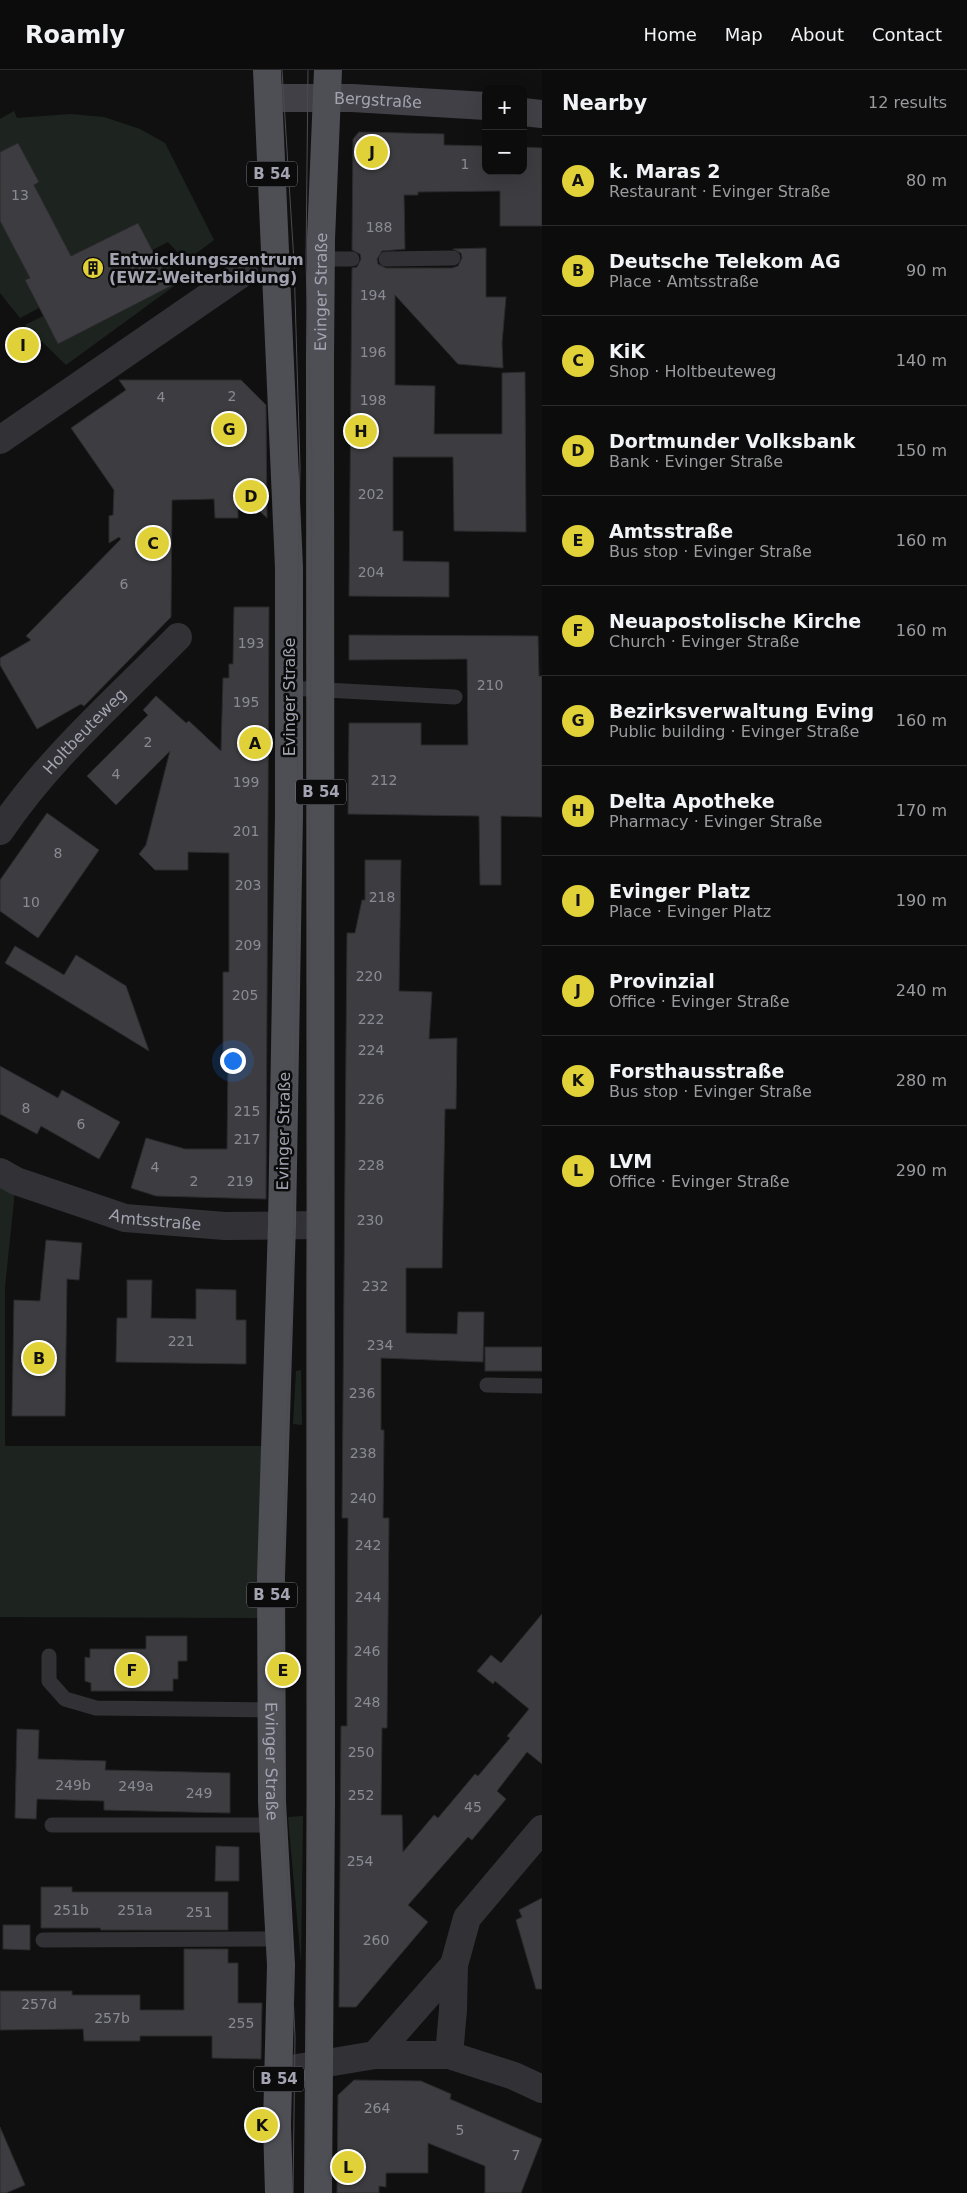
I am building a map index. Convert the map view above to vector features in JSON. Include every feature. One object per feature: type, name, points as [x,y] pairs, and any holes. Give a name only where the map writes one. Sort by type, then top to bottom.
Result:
[{"type":"main road","name":"Evinger Straße","points":[[267,70],[289,568],[289,814],[282,1224],[272,1568],[273,1825],[281,1965],[279,2193]]},
{"type":"main road","name":"Evinger Straße","points":[[318,2193],[320,2064],[321,259],[323,160],[328,99],[328,70]]},
{"type":"street","name":"Bergstraße","points":[[268,98],[358,99],[482,106]]},
{"type":"street","points":[[527,112],[542,114]]},
{"type":"street","points":[[0,440],[244,272]]},
{"type":"street","name":"Holtbeuteweg","points":[[0,831],[22,798],[53,764],[178,637]]},
{"type":"street","name":"Amtsstraße","points":[[0,1172],[16,1181],[125,1218],[225,1226],[320,1225]]},
{"type":"street","points":[[450,2055],[454,2010],[454,1965],[466,1918],[542,1829]]},
{"type":"street","points":[[375,2055],[454,1965]]},
{"type":"street","points":[[279,2071],[375,2055],[450,2055],[514,2076],[542,2089]]},
{"type":"lane","points":[[321,259],[352,258]]},
{"type":"lane","points":[[386,258],[453,258]]},
{"type":"lane","points":[[289,688],[455,697]]},
{"type":"lane","points":[[487,1385],[542,1386]]},
{"type":"lane","points":[[49,1656],[49,1680],[65,1699],[96,1708],[272,1710]]},
{"type":"lane","points":[[52,1825],[273,1825]]},
{"type":"lane","points":[[43,1940],[279,1939]]},
{"type":"shaded area","points":[[14,111],[17,118],[70,114],[104,117],[140,129],[165,143],[214,240],[186,261],[168,242],[152,250],[136,224],[71,256],[34,185],[39,182],[18,143],[0,152],[0,119]]},
{"type":"shaded area","points":[[0,221],[30,278],[25,280],[39,308],[20,318],[0,293]]},
{"type":"shaded area","points":[[162,255],[181,281],[66,365],[25,325],[43,316],[58,344],[170,287],[156,258]]},
{"type":"shaded area","points":[[0,1172],[16,1181],[5,1287],[5,1446],[263,1446],[262,1618],[0,1617]]},
{"type":"shaded area","points":[[301,1370],[302,1425],[293,1424],[296,1371]]},
{"type":"shaded area","points":[[303,1816],[301,1962],[288,1817]]},
{"type":"building","points":[[359,132],[444,134],[444,145],[482,146],[482,175],[527,175],[527,147],[542,148],[542,226],[500,226],[500,191],[418,192],[418,195],[404,195],[405,249],[382,251],[377,259],[378,264],[386,268],[452,268],[458,266],[462,258],[461,253],[453,249],[486,248],[486,297],[506,297],[502,343],[503,368],[458,364],[395,295],[395,385],[435,386],[434,434],[502,434],[502,373],[525,372],[526,532],[454,531],[453,457],[393,457],[393,531],[403,531],[403,561],[449,562],[449,597],[349,596],[352,268],[357,267],[361,259],[360,254],[352,250],[353,139]]},
{"type":"building","name":"Entwicklungszentrum (EWZ-Weiterbildung)","points":[[18,143],[39,182],[34,185],[71,256],[138,223],[171,286],[58,344],[25,280],[30,278],[0,221],[0,152]]},
{"type":"building","points":[[119,380],[241,380],[266,405],[267,518],[238,491],[238,518],[215,518],[214,499],[172,500],[171,617],[84,706],[81,704],[37,729],[0,665],[0,658],[31,640],[26,636],[121,539],[119,537],[109,543],[109,516],[113,515],[114,490],[71,428],[126,390]]},
{"type":"building","points":[[234,607],[269,607],[266,1199],[156,1196],[131,1188],[146,1138],[185,1149],[227,1149],[228,1067],[223,1068],[223,972],[229,972],[229,853],[188,852],[188,870],[155,870],[139,854],[146,845],[170,751],[116,805],[87,776],[148,715],[143,710],[156,696],[186,723],[189,721],[221,751],[223,678],[229,678],[229,664],[233,664]]},
{"type":"building","points":[[349,635],[538,636],[539,676],[542,676],[542,817],[501,816],[501,885],[480,885],[479,816],[348,814],[349,723],[421,723],[421,745],[468,745],[467,659],[349,660]]},
{"type":"building","points":[[47,813],[99,850],[38,938],[0,911],[0,880]]},
{"type":"building","points":[[365,860],[401,860],[399,991],[432,992],[429,1039],[457,1038],[456,1109],[445,1109],[442,1268],[406,1268],[406,1333],[457,1334],[458,1312],[484,1312],[483,1362],[381,1358],[381,1430],[384,1430],[383,1518],[389,1518],[387,1728],[382,1728],[381,1815],[402,1815],[403,1852],[434,1815],[438,1818],[475,1774],[478,1776],[510,1738],[507,1736],[529,1709],[495,1681],[493,1684],[477,1671],[491,1655],[501,1663],[542,1614],[542,1764],[527,1752],[497,1791],[506,1799],[472,1840],[468,1837],[408,1905],[428,1922],[356,2007],[339,2007],[341,1726],[347,1726],[348,1518],[342,1518],[347,933],[355,933],[362,900],[365,900]]},
{"type":"building","points":[[15,946],[64,975],[76,955],[126,986],[149,1051],[5,963]]},
{"type":"building","points":[[0,1066],[58,1098],[62,1090],[120,1122],[99,1159],[41,1126],[37,1134],[0,1114]]},
{"type":"building","points":[[46,1240],[82,1243],[79,1280],[67,1279],[65,1416],[12,1416],[14,1300],[40,1301]]},
{"type":"building","points":[[127,1280],[152,1280],[151,1318],[196,1319],[196,1289],[236,1290],[236,1320],[246,1320],[246,1364],[116,1362],[117,1318],[127,1318]]},
{"type":"building","points":[[485,1347],[542,1347],[542,1371],[485,1371]]},
{"type":"building","points":[[146,1636],[187,1636],[187,1661],[178,1661],[178,1679],[173,1679],[173,1691],[91,1691],[91,1683],[85,1681],[85,1657],[90,1658],[90,1649],[146,1649]]},
{"type":"building","points":[[17,1729],[39,1730],[38,1759],[106,1761],[105,1770],[230,1773],[230,1813],[104,1810],[104,1801],[37,1799],[36,1819],[15,1818]]},
{"type":"building","points":[[216,1846],[239,1847],[239,1881],[215,1881]]},
{"type":"building","points":[[41,1887],[72,1887],[72,1892],[228,1892],[228,1930],[41,1928]]},
{"type":"building","points":[[542,1898],[542,1989],[536,1989],[516,1920],[522,1917],[519,1910]]},
{"type":"building","points":[[3,1925],[30,1925],[30,1950],[3,1949]]},
{"type":"building","points":[[184,1949],[228,1949],[228,1963],[238,1963],[238,2003],[262,2003],[261,2059],[212,2058],[212,2036],[140,2036],[140,2041],[84,2041],[83,2029],[0,2030],[0,1991],[72,1991],[72,1995],[140,1995],[140,2010],[184,2010]]},
{"type":"building","points":[[354,2080],[421,2081],[451,2094],[450,2099],[542,2139],[521,2193],[485,2193],[485,2166],[428,2143],[428,2173],[386,2173],[386,2187],[379,2186],[379,2193],[337,2193],[338,2095]]},
{"type":"building","points":[[0,2127],[25,2185],[6,2193],[0,2193]]},
{"type":"tram line","points":[[282,70],[294,262],[300,466],[297,637],[298,848],[293,1291],[286,1438],[283,1670],[284,1801],[295,2037],[293,2193]]},
{"type":"tram line","points":[[305,2193],[307,2038],[307,1289],[312,465],[306,262],[308,70]]},
{"type":"place","name":"Provinzial","points":[[372,152]]},
{"type":"place","name":"Entwicklungszentrum (EWZ-Weiterbildung)","points":[[93,268]]},
{"type":"place","name":"Evinger Platz","points":[[23,345]]},
{"type":"place","name":"Bezirksverwaltung Eving","points":[[229,429]]},
{"type":"place","name":"Delta Apotheke","points":[[361,431]]},
{"type":"place","name":"Dortmunder Volksbank","points":[[251,496]]},
{"type":"place","name":"KiK","points":[[153,543]]},
{"type":"place","name":"k. Maras 2","points":[[255,743]]},
{"type":"place","name":"Deutsche Telekom AG","points":[[39,1358]]},
{"type":"place","name":"Neuapostolische Kirche","points":[[132,1670]]},
{"type":"place","name":"Amtsstraße","points":[[283,1670]]},
{"type":"place","name":"Forsthausstraße","points":[[262,2125]]},
{"type":"place","name":"LVM","points":[[348,2167]]}]
